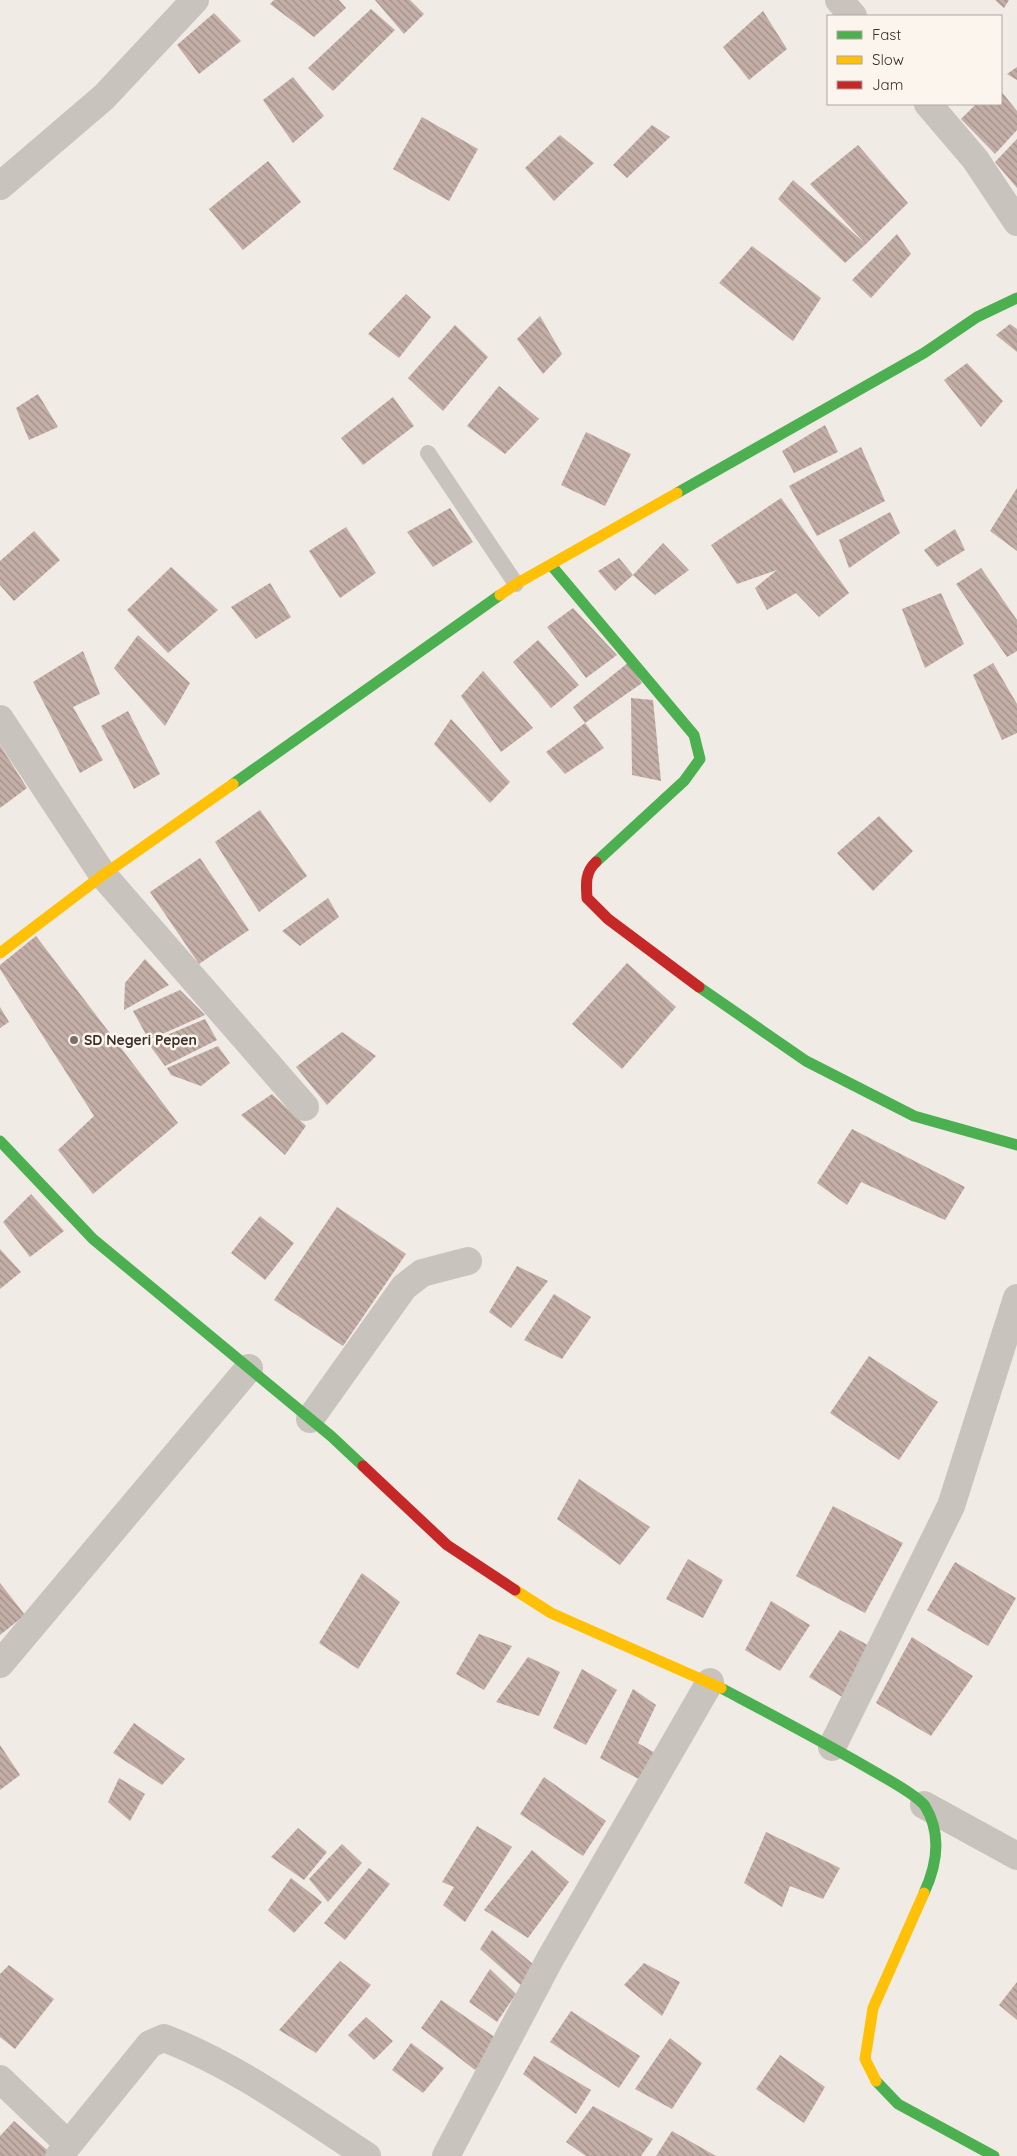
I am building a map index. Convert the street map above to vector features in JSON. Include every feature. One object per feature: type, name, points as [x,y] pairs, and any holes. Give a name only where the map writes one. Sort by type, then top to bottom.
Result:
[{"type":"street","points":[[0,186],[104,98],[195,0]]},
{"type":"street","points":[[839,0],[851,15]]},
{"type":"street","points":[[929,105],[975,159],[1017,222]]},
{"type":"street","points":[[0,953],[103,875],[516,584],[924,353],[977,317],[1017,298]]},
{"type":"street","points":[[551,565],[694,735],[700,759],[684,781],[589,868],[586,883],[587,898],[608,920],[722,1004],[806,1061],[914,1116],[1017,1146]]},
{"type":"street","points":[[0,719],[103,875],[305,1107]]},
{"type":"street","points":[[0,1141],[93,1238],[310,1419],[447,1545],[551,1613],[710,1682],[832,1747],[899,1786],[924,1806],[1017,1856]]},
{"type":"street","points":[[310,1419],[404,1287],[422,1273],[468,1261]]},
{"type":"street","points":[[832,1747],[951,1506],[1017,1298]]},
{"type":"street","points":[[0,1664],[250,1368]]},
{"type":"street","points":[[446,2156],[550,1959],[710,1682]]},
{"type":"street","points":[[924,1806],[937,1836],[935,1856],[928,1884],[873,2008],[864,2058],[877,2084],[898,2104],[994,2156]]},
{"type":"street","points":[[0,2079],[63,2150],[150,2044],[164,2038],[273,2094],[367,2156]]},
{"type":"lane","points":[[428,452],[516,584]]},
{"type":"building","points":[[274,0],[339,0],[346,8],[314,37],[270,4]]},
{"type":"building","points":[[375,0],[410,0],[424,14],[404,34]]},
{"type":"building","points":[[995,0],[1009,0],[1004,8]]},
{"type":"building","points":[[371,9],[395,30],[333,91],[308,68]]},
{"type":"building","points":[[763,11],[787,49],[749,80],[723,47]]},
{"type":"building","points":[[214,13],[241,41],[199,74],[177,45]]},
{"type":"building","points":[[1017,67],[1017,80],[1007,74]]},
{"type":"building","points":[[293,77],[324,116],[293,143],[263,100]]},
{"type":"building","points":[[1002,92],[1017,111],[1017,130],[995,154],[961,119],[975,105],[1002,105]]},
{"type":"building","points":[[422,117],[478,149],[449,201],[393,169]]},
{"type":"building","points":[[652,125],[670,137],[627,178],[613,165]]},
{"type":"building","points":[[560,135],[594,163],[554,201],[525,168]]},
{"type":"building","points":[[1017,139],[1017,188],[995,162]]},
{"type":"building","points":[[858,145],[908,203],[866,244],[810,184]]},
{"type":"building","points":[[268,161],[301,202],[243,250],[209,209]]},
{"type":"building","points":[[793,180],[866,244],[845,263],[778,199]]},
{"type":"building","points":[[897,234],[911,254],[871,298],[852,280]]},
{"type":"building","points":[[752,246],[821,298],[793,341],[719,283]]},
{"type":"building","points":[[406,294],[431,317],[399,358],[368,334]]},
{"type":"building","points":[[540,316],[562,354],[543,374],[517,339]]},
{"type":"building","points":[[1010,324],[1017,329],[1017,352],[996,335]]},
{"type":"building","points":[[455,325],[488,357],[443,411],[408,378]]},
{"type":"building","points":[[967,363],[1003,401],[981,427],[944,380]]},
{"type":"building","points":[[499,386],[539,419],[505,454],[467,426]]},
{"type":"building","points":[[38,394],[58,427],[29,440],[16,408]]},
{"type":"building","points":[[393,397],[414,426],[363,465],[341,438]]},
{"type":"building","points":[[825,425],[838,452],[794,473],[782,451]]},
{"type":"building","points":[[586,432],[631,454],[605,506],[561,485]]},
{"type":"building","points":[[861,447],[885,501],[817,536],[789,486]]},
{"type":"building","points":[[1017,488],[1017,551],[990,531]]},
{"type":"building","points":[[781,498],[849,593],[819,617],[796,593],[767,610],[755,588],[777,570],[737,584],[711,545]]},
{"type":"building","points":[[450,508],[473,542],[433,567],[407,532]]},
{"type":"building","points":[[890,512],[900,533],[849,568],[839,540]]},
{"type":"building","points":[[346,527],[376,573],[340,598],[309,551]]},
{"type":"building","points":[[955,529],[965,550],[937,567],[924,550]]},
{"type":"building","points":[[34,531],[60,560],[14,601],[0,585],[0,561]]},
{"type":"building","points":[[663,543],[689,570],[655,595],[633,575]]},
{"type":"building","points":[[619,558],[633,575],[615,591],[598,571]]},
{"type":"building","points":[[171,567],[218,610],[168,653],[127,610]]},
{"type":"building","points":[[981,568],[1017,620],[1017,651],[1007,657],[956,584]]},
{"type":"building","points":[[270,583],[291,617],[256,639],[231,607]]},
{"type":"building","points":[[941,593],[964,644],[925,668],[902,609]]},
{"type":"building","points":[[573,608],[617,655],[586,678],[547,627]]},
{"type":"building","points":[[138,635],[190,683],[165,726],[114,668]]},
{"type":"building","points":[[538,640],[579,685],[551,708],[513,662]]},
{"type":"building","points":[[83,651],[100,694],[73,707],[103,760],[80,773],[33,682]]},
{"type":"building","points":[[629,662],[642,683],[585,723],[573,707]]},
{"type":"building","points":[[993,663],[1017,704],[1017,733],[1002,740],[973,675]]},
{"type":"building","points":[[483,671],[533,728],[501,752],[461,696]]},
{"type":"building","points":[[631,698],[653,700],[661,781],[632,775]]},
{"type":"building","points":[[128,711],[160,774],[134,789],[101,726]]},
{"type":"building","points":[[451,719],[510,782],[490,803],[434,744]]},
{"type":"building","points":[[585,723],[604,748],[565,774],[546,752]]},
{"type":"building","points":[[0,745],[27,788],[0,808]]},
{"type":"building","points":[[260,810],[307,876],[259,912],[215,842]]},
{"type":"building","points":[[879,816],[913,851],[873,891],[837,853]]},
{"type":"building","points":[[200,858],[249,930],[199,964],[150,892]]},
{"type":"building","points":[[328,898],[339,917],[300,946],[282,931]]},
{"type":"building","points":[[36,936],[178,1123],[93,1194],[58,1150],[94,1116],[0,969],[0,965]]},
{"type":"building","points":[[145,959],[169,985],[124,1010],[125,983]]},
{"type":"building","points":[[627,963],[676,1007],[622,1069],[572,1024]]},
{"type":"building","points":[[180,990],[205,1015],[149,1040],[133,1011]]},
{"type":"building","points":[[0,1007],[9,1022],[0,1028]]},
{"type":"building","points":[[205,1019],[217,1040],[165,1066],[148,1043]]},
{"type":"building","points":[[342,1032],[376,1056],[327,1105],[296,1067]]},
{"type":"building","points":[[218,1046],[230,1063],[201,1086],[171,1075],[167,1068]]},
{"type":"building","points":[[272,1094],[306,1126],[285,1155],[241,1115]]},
{"type":"building","points":[[852,1129],[965,1187],[945,1220],[861,1182],[847,1205],[817,1183]]},
{"type":"building","points":[[31,1194],[64,1231],[30,1257],[3,1222]]},
{"type":"building","points":[[337,1207],[406,1254],[343,1346],[274,1300]]},
{"type":"building","points":[[260,1216],[294,1243],[265,1280],[231,1253]]},
{"type":"building","points":[[0,1249],[21,1272],[0,1289]]},
{"type":"building","points":[[517,1266],[548,1281],[511,1328],[489,1312]]},
{"type":"building","points":[[554,1294],[591,1317],[562,1359],[524,1340]]},
{"type":"building","points":[[869,1356],[938,1402],[899,1460],[830,1413]]},
{"type":"building","points":[[579,1479],[650,1527],[620,1565],[557,1519]]},
{"type":"building","points":[[833,1506],[903,1543],[865,1613],[796,1576]]},
{"type":"building","points":[[688,1559],[723,1580],[703,1618],[666,1599]]},
{"type":"building","points":[[955,1562],[1016,1598],[988,1646],[927,1610]]},
{"type":"building","points":[[362,1573],[400,1602],[358,1669],[319,1643]]},
{"type":"building","points":[[0,1583],[25,1615],[0,1635]]},
{"type":"building","points":[[771,1601],[810,1625],[780,1671],[745,1650]]},
{"type":"building","points":[[840,1630],[877,1650],[844,1698],[809,1677]]},
{"type":"building","points":[[479,1634],[512,1646],[484,1690],[456,1674]]},
{"type":"building","points":[[912,1637],[973,1676],[931,1736],[876,1703]]},
{"type":"building","points":[[528,1657],[560,1672],[539,1716],[496,1702]]},
{"type":"building","points":[[582,1669],[617,1690],[586,1745],[553,1728]]},
{"type":"building","points":[[633,1689],[656,1705],[638,1743],[662,1757],[646,1783],[600,1758]]},
{"type":"building","points":[[134,1723],[185,1759],[162,1785],[113,1753]]},
{"type":"building","points":[[0,1745],[20,1775],[0,1790]]},
{"type":"building","points":[[544,1777],[606,1821],[583,1856],[520,1814]]},
{"type":"building","points":[[119,1778],[145,1794],[130,1821],[108,1802]]},
{"type":"building","points":[[477,1826],[512,1847],[465,1922],[443,1905],[454,1887],[442,1882]]},
{"type":"building","points":[[298,1828],[327,1852],[304,1880],[271,1857]]},
{"type":"building","points":[[766,1832],[840,1868],[823,1899],[790,1886],[782,1907],[744,1883]]},
{"type":"building","points":[[342,1844],[362,1863],[328,1902],[309,1879]]},
{"type":"building","points":[[532,1850],[569,1882],[528,1938],[484,1910]]},
{"type":"building","points":[[369,1868],[390,1884],[345,1940],[324,1923]]},
{"type":"building","points":[[291,1878],[322,1902],[294,1933],[268,1910]]},
{"type":"building","points":[[492,1930],[539,1969],[523,1987],[480,1949]]},
{"type":"building","points":[[340,1961],[371,1985],[316,2053],[279,2030]]},
{"type":"building","points":[[644,1963],[680,1982],[662,2016],[624,1985]]},
{"type":"building","points":[[9,1965],[54,1999],[15,2049],[0,2037],[0,1974]]},
{"type":"building","points":[[490,1969],[516,1994],[497,2022],[469,2002]]},
{"type":"building","points":[[1017,1982],[1017,2020],[999,2005]]},
{"type":"building","points":[[441,2000],[499,2040],[475,2070],[421,2028]]},
{"type":"building","points":[[571,2011],[640,2056],[619,2088],[550,2042]]},
{"type":"building","points":[[366,2017],[393,2041],[374,2060],[348,2035]]},
{"type":"building","points":[[670,2038],[702,2063],[672,2109],[635,2089]]},
{"type":"building","points":[[411,2043],[444,2068],[423,2093],[392,2070]]},
{"type":"building","points":[[780,2055],[825,2087],[804,2123],[756,2089]]},
{"type":"building","points":[[534,2056],[591,2090],[576,2114],[523,2074]]},
{"type":"building","points":[[593,2106],[653,2139],[641,2156],[586,2156],[566,2142]]},
{"type":"building","points":[[14,2121],[54,2156],[0,2156],[0,2136]]},
{"type":"building","points":[[672,2131],[716,2156],[656,2156]]},
{"type":"traffic: fast","points":[[677,493],[924,353],[977,317],[1017,298]]},
{"type":"traffic: fast","points":[[551,565],[694,735],[700,759],[684,781],[596,862]]},
{"type":"traffic: fast","points":[[233,784],[500,595]]},
{"type":"traffic: fast","points":[[699,987],[806,1061],[914,1116],[1017,1145]]},
{"type":"traffic: fast","points":[[0,1141],[93,1239],[331,1436],[363,1466]]},
{"type":"traffic: fast","points":[[721,1688],[856,1761],[916,1797],[925,1806],[934,1827],[936,1850],[932,1872],[924,1893]]},
{"type":"traffic: fast","points":[[876,2081],[898,2104],[994,2156]]},
{"type":"traffic: slow","points":[[500,595],[516,584],[677,493]]},
{"type":"traffic: slow","points":[[0,953],[103,875],[233,784]]},
{"type":"traffic: slow","points":[[515,1590],[551,1613],[721,1688]]},
{"type":"traffic: slow","points":[[876,2081],[865,2059],[873,2008],[924,1893]]},
{"type":"traffic: jam","points":[[596,862],[588,874],[587,898],[608,919],[699,987]]},
{"type":"traffic: jam","points":[[363,1466],[447,1545],[515,1590]]},
{"type":"place","name":"SD Negeri Pepen","points":[[74,1040]]}]
